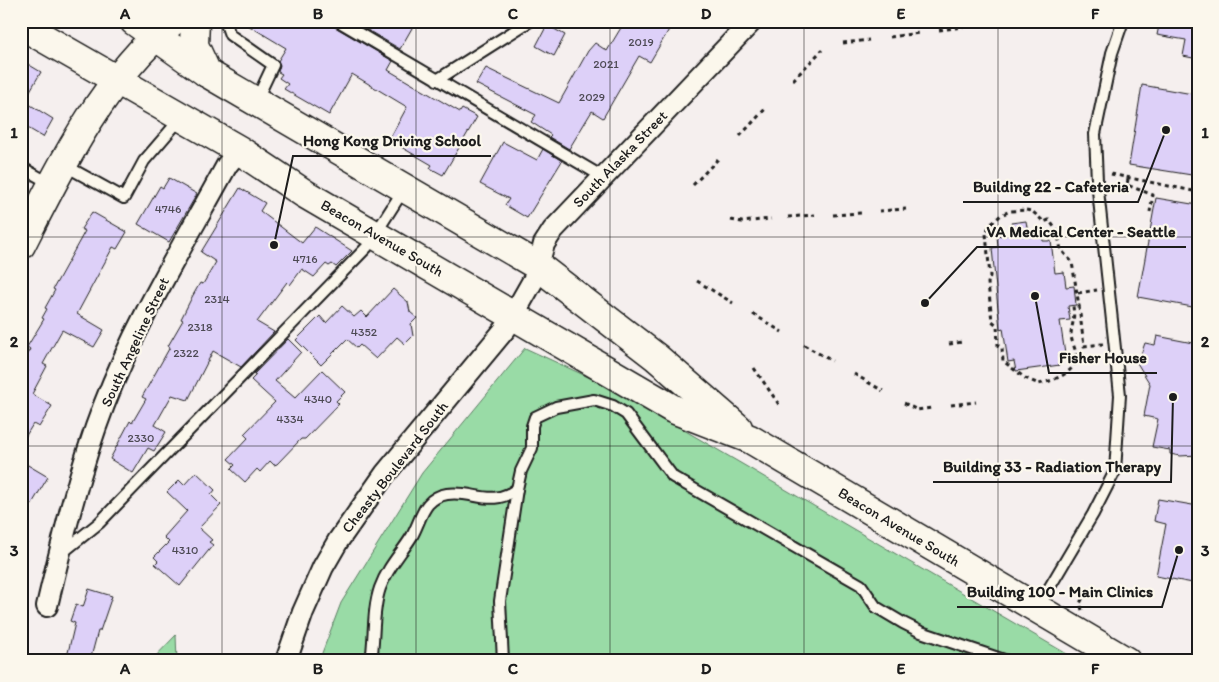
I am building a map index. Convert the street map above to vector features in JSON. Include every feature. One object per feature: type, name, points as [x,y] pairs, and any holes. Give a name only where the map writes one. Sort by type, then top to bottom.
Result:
[{"type":"main road","name":"Beacon Avenue South","points":[[134,21],[165,29],[207,73],[538,266],[656,357],[750,439]]},
{"type":"main road","points":[[195,21],[194,45],[207,73]]},
{"type":"main road","name":"Beacon Avenue South","points":[[21,25],[239,150],[305,194],[673,409],[750,439],[1126,661]]},
{"type":"main road","points":[[21,246],[58,175],[99,106],[118,80],[165,29]]},
{"type":"street","name":"South Alaska Street","points":[[514,315],[535,276],[544,244],[553,230],[752,21]]},
{"type":"street","name":"South Angeline Street","points":[[48,606],[58,556],[85,462],[104,406],[141,322],[227,165],[239,150]]},
{"type":"street","name":"Cheasty Boulevard South","points":[[286,661],[323,567],[359,509],[493,346],[514,315]]},
{"type":"lane","points":[[225,21],[230,35],[273,65],[255,102]]},
{"type":"lane","points":[[338,21],[603,177]]},
{"type":"lane","points":[[437,80],[530,21]]},
{"type":"lane","points":[[1037,609],[1093,514],[1115,471],[1120,395],[1097,181],[1095,134],[1112,53],[1123,21]]},
{"type":"lane","points":[[21,167],[58,175],[124,198],[144,161],[182,117]]},
{"type":"lane","points":[[58,556],[99,522],[367,247],[405,188]]},
{"type":"lane","points":[[503,661],[500,601],[517,489],[521,471],[532,448],[532,426],[535,417],[556,407],[594,400],[613,406],[626,414],[647,439],[662,465],[673,477],[861,585],[876,607],[921,632],[1007,661]]},
{"type":"lane","points":[[371,661],[373,628],[379,590],[389,569],[412,535],[422,510],[429,502],[441,495],[450,494],[498,499],[517,489]]},
{"type":"path","points":[[989,24],[1008,21]]},
{"type":"path","points":[[938,30],[963,27]]},
{"type":"path","points":[[890,37],[919,33]]},
{"type":"path","points":[[843,43],[869,40]]},
{"type":"path","points":[[793,80],[822,50]]},
{"type":"path","points":[[740,136],[767,107]]},
{"type":"path","points":[[693,185],[719,158]]},
{"type":"path","points":[[1111,174],[1198,192]]},
{"type":"path","points":[[1128,179],[1127,185],[1153,195],[1150,212]]},
{"type":"path","points":[[880,211],[906,209]]},
{"type":"path","points":[[1079,306],[1073,306],[1074,320],[1071,337],[1076,354],[1075,362],[1069,372],[1039,384],[1024,378],[1006,365],[1002,348],[998,346],[997,325],[992,321],[986,240],[989,226],[1001,215],[1010,211],[1032,211],[1044,222],[1049,220],[1057,231],[1061,250],[1072,262],[1078,293],[1084,346],[1107,344]]},
{"type":"path","points":[[833,215],[861,213]]},
{"type":"path","points":[[788,217],[815,214]]},
{"type":"path","points":[[731,220],[742,222],[771,219]]},
{"type":"path","points":[[697,281],[733,303]]},
{"type":"path","points":[[1078,293],[1091,291]]},
{"type":"path","points":[[753,314],[782,332]]},
{"type":"path","points":[[950,344],[963,342]]},
{"type":"path","points":[[804,344],[832,361]]},
{"type":"path","points":[[754,368],[780,406]]},
{"type":"path","points":[[854,374],[883,390]]},
{"type":"path","points":[[951,405],[976,402]]},
{"type":"path","points":[[904,403],[916,410],[932,408]]},
{"type":"green space","points":[[525,348],[612,388],[1079,661],[319,661],[341,603],[422,473]]},
{"type":"green space","points":[[176,635],[177,661],[151,661]]},
{"type":"building","points":[[241,21],[331,21],[335,27],[393,61],[388,70],[460,112],[462,109],[477,117],[443,175],[430,168],[432,165],[389,140],[407,107],[352,74],[329,115],[284,89],[288,84],[279,78],[282,74],[278,72],[280,65],[278,61],[286,48]]},
{"type":"building","points":[[352,21],[416,21],[400,49]]},
{"type":"building","points":[[625,21],[674,21],[650,62],[639,56],[603,118],[592,111],[569,149],[549,137],[551,135],[531,122],[536,115],[476,84],[486,68],[559,103],[588,51],[595,43],[607,51]]},
{"type":"building","points":[[1160,21],[1198,21],[1198,59],[1183,56],[1186,40],[1157,35]]},
{"type":"building","points":[[547,25],[565,35],[554,56],[536,46]]},
{"type":"building","points":[[21,60],[41,72],[24,101],[53,119],[43,137],[21,124]]},
{"type":"building","points":[[1142,85],[1198,95],[1198,176],[1129,165]]},
{"type":"building","points":[[503,142],[537,160],[543,149],[562,161],[527,218],[505,205],[509,199],[480,184]]},
{"type":"building","points":[[169,178],[197,194],[169,242],[138,224],[160,186],[163,188]]},
{"type":"building","points":[[240,188],[265,203],[260,211],[302,243],[315,227],[352,251],[336,267],[332,264],[329,266],[326,264],[314,277],[302,269],[290,285],[287,282],[257,322],[274,332],[241,367],[213,351],[188,400],[172,395],[155,425],[166,432],[154,451],[148,448],[133,473],[110,459],[130,421],[132,423],[146,399],[142,397],[170,347],[168,346],[183,320],[181,319],[192,297],[200,283],[203,284],[216,262],[201,252]]},
{"type":"building","points":[[1156,198],[1198,205],[1198,308],[1138,297]]},
{"type":"building","points":[[92,212],[127,232],[117,249],[113,247],[77,314],[104,330],[94,347],[62,330],[43,364],[47,366],[32,394],[52,406],[39,427],[33,424],[21,444],[21,366],[30,349],[27,347],[44,319],[42,318],[47,309],[45,308],[55,290],[53,289],[85,231],[81,229]]},
{"type":"building","points":[[1026,221],[1028,234],[1042,232],[1043,241],[1051,241],[1055,273],[1064,272],[1066,287],[1074,286],[1076,305],[1068,306],[1070,320],[1060,321],[1065,354],[1058,355],[1060,365],[1016,371],[1014,361],[1008,362],[1003,328],[1000,329],[992,248],[998,247],[997,236],[1013,234],[1011,223]]},
{"type":"building","points":[[393,289],[408,302],[410,312],[417,318],[411,324],[413,336],[405,344],[397,337],[376,359],[360,345],[357,348],[347,339],[321,365],[296,340],[320,316],[326,323],[342,306],[354,317],[361,311],[367,317]]},
{"type":"building","points":[[1157,336],[1198,344],[1198,455],[1180,456],[1170,454],[1170,450],[1152,447],[1158,419],[1144,416],[1150,384],[1134,358],[1140,357],[1145,343],[1155,345]]},
{"type":"building","points":[[288,339],[301,352],[275,381],[295,398],[322,370],[345,392],[336,401],[339,404],[305,439],[301,439],[277,464],[274,465],[270,461],[260,472],[257,469],[245,482],[231,469],[235,465],[228,459],[248,438],[244,434],[275,402],[251,380],[256,375],[254,374]]},
{"type":"building","points":[[21,461],[48,477],[21,522]]},
{"type":"building","points":[[196,472],[215,490],[211,495],[221,505],[199,528],[212,540],[209,542],[213,545],[180,586],[155,564],[158,561],[154,557],[169,542],[164,537],[187,511],[167,492],[179,480],[184,485]]},
{"type":"building","points":[[1158,499],[1198,506],[1198,584],[1156,576],[1166,524],[1154,521]]},
{"type":"building","points":[[89,589],[112,596],[100,631],[98,631],[90,661],[66,661],[75,623],[70,621],[76,604],[83,607]]},
{"type":"place","name":"Building 22 - Cafeteria","points":[[1166,130]]},
{"type":"place","name":"Hong Kong Driving School","points":[[274,245]]},
{"type":"place","name":"Fisher House","points":[[1035,296]]},
{"type":"place","name":"VA Medical Center - Seattle","points":[[925,303]]},
{"type":"place","name":"Building 33 - Radiation Therapy","points":[[1173,397]]},
{"type":"place","name":"Building 100 - Main Clinics","points":[[1179,550]]}]
